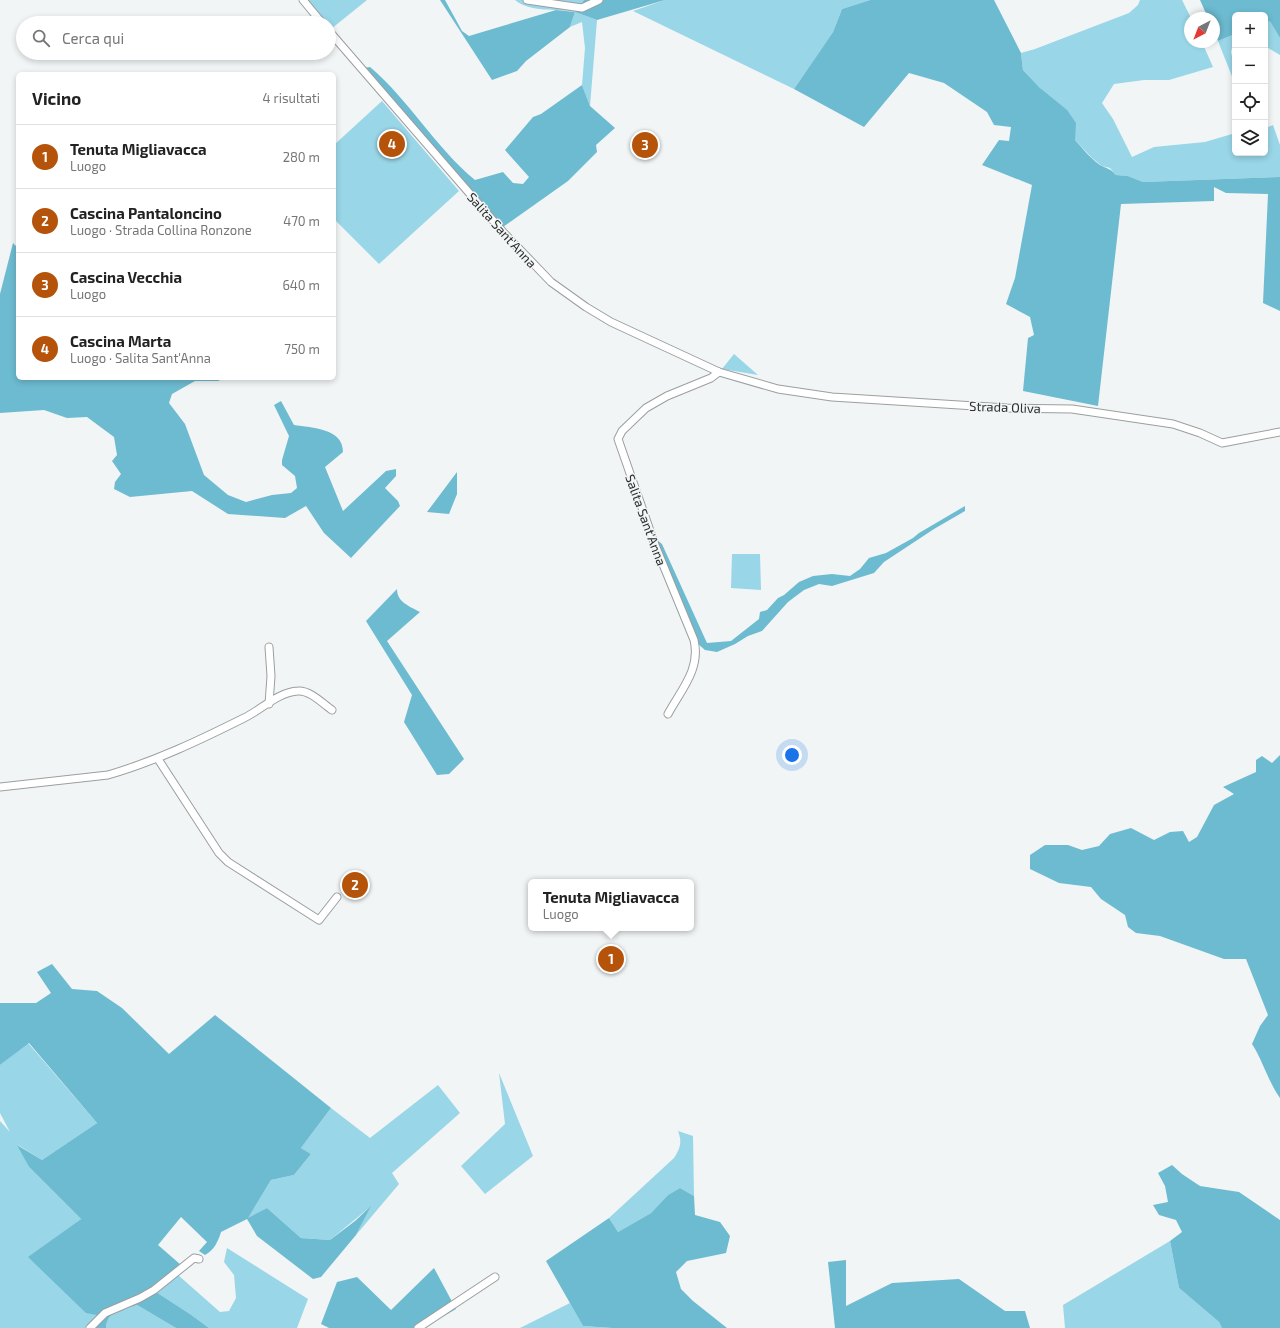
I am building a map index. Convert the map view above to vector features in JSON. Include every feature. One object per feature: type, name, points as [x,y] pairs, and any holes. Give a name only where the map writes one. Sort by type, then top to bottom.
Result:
[{"type":"street","points":[[303,0],[316,16]]},
{"type":"street","points":[[527,0],[582,8],[599,0]]},
{"type":"street","name":"Salita Sant'Anna","points":[[336,39],[498,226],[551,282],[586,307],[611,322],[723,373]]},
{"type":"street","name":"Salita Sant'Anna","points":[[668,714],[687,684],[693,668],[696,650],[694,640],[654,545],[618,439],[622,431],[646,408],[667,396],[723,373]]},
{"type":"street","name":"Strada Oliva","points":[[723,373],[778,389],[832,397],[1007,408],[1072,409],[1173,424],[1200,433],[1222,443],[1280,432]]},
{"type":"street","points":[[268,704],[271,676],[269,647]]},
{"type":"street","points":[[0,787],[108,775],[158,759],[246,718],[283,696],[299,690],[308,693],[332,710]]},
{"type":"street","points":[[158,759],[219,853],[236,869],[318,920],[337,897]]},
{"type":"street","points":[[90,1328],[105,1313],[148,1294],[194,1258],[199,1259]]},
{"type":"street","points":[[418,1328],[495,1277]]},
{"type":"shaded area","points":[[307,0],[367,0],[336,25],[336,16],[320,16]]},
{"type":"shaded area","points":[[440,0],[445,0],[462,31],[469,36],[556,10],[575,12],[570,27],[526,61],[517,71],[492,80]]},
{"type":"shaded area","points":[[515,0],[584,0],[575,12],[528,7]]},
{"type":"shaded area","points":[[584,0],[665,0],[597,20],[575,12]]},
{"type":"shaded area","points":[[665,0],[870,0],[842,9],[833,32],[794,89],[633,11]]},
{"type":"shaded area","points":[[870,0],[994,0],[1021,53],[1023,70],[1040,88],[1067,110],[1076,123],[1075,140],[1081,147],[1097,163],[1116,175],[1128,176],[1143,182],[1280,177],[1280,311],[1263,303],[1268,194],[1226,193],[1214,187],[1214,201],[1121,204],[1098,406],[1023,391],[1028,338],[1034,335],[1030,317],[1006,304],[1015,278],[1032,185],[982,165],[999,140],[1009,141],[1011,127],[994,125],[987,112],[944,83],[909,73],[864,127],[794,89],[833,32],[842,9]]},
{"type":"shaded area","points":[[1140,0],[1182,0],[1188,12],[1184,12],[1184,48],[1205,48],[1213,67],[1169,80],[1144,80],[1114,84],[1102,103],[1113,119],[1132,157],[1154,147],[1205,142],[1232,134],[1232,156],[1268,156],[1268,127],[1273,125],[1280,145],[1280,177],[1143,182],[1128,176],[1116,175],[1110,168],[1102,166],[1092,158],[1075,140],[1040,88],[1023,70],[1021,53],[1129,13],[1138,5]]},
{"type":"shaded area","points":[[1200,0],[1280,0],[1280,38],[1270,21],[1268,21],[1268,12],[1232,12],[1232,35],[1220,40],[1220,12],[1205,12]]},
{"type":"shaded area","points":[[575,12],[597,20],[590,106],[582,85],[585,48],[582,22],[570,27]]},
{"type":"shaded area","points":[[1270,20],[1280,38],[1280,55],[1268,48],[1268,21]]},
{"type":"shaded area","points":[[1232,35],[1232,76],[1220,46],[1220,40]]},
{"type":"shaded area","points":[[370,67],[397,94],[447,153],[475,180],[503,172],[513,183],[523,184],[529,177],[505,150],[533,117],[541,114],[582,85],[590,106],[615,128],[596,145],[597,152],[568,181],[503,227],[363,68]]},
{"type":"shaded area","points":[[382,101],[459,191],[379,264],[336,221],[336,143]]},
{"type":"shaded area","points":[[13,243],[16,246],[16,380],[220,380],[195,381],[172,394],[169,403],[185,424],[204,475],[228,495],[246,502],[272,495],[291,493],[297,488],[295,476],[282,465],[289,436],[274,405],[281,401],[294,425],[325,431],[338,438],[342,444],[343,452],[325,467],[343,511],[386,471],[396,469],[396,476],[385,488],[398,501],[400,506],[351,558],[324,533],[306,506],[285,518],[228,514],[192,491],[130,497],[114,489],[115,482],[121,474],[112,461],[117,455],[114,437],[87,417],[67,418],[44,410],[0,413],[0,294]]},
{"type":"shaded area","points":[[734,354],[758,375],[722,369]]},
{"type":"shaded area","points":[[457,472],[457,494],[449,514],[427,512]]},
{"type":"shaded area","points":[[965,506],[965,511],[934,529],[884,562],[874,573],[832,586],[819,584],[804,590],[788,602],[762,631],[748,636],[717,652],[705,650],[697,643],[657,540],[662,544],[707,643],[731,641],[759,619],[760,612],[767,610],[778,598],[784,595],[799,582],[813,576],[832,574],[850,576],[860,569],[869,558],[886,553]]},
{"type":"shaded area","points":[[732,554],[760,554],[761,590],[731,588]]},
{"type":"shaded area","points":[[397,589],[401,600],[408,606],[420,612],[387,641],[464,759],[449,774],[437,775],[404,722],[412,695],[366,621]]},
{"type":"shaded area","points":[[1280,755],[1280,1098],[1252,1044],[1260,1026],[1268,1015],[1246,959],[1224,959],[1160,936],[1136,933],[1128,927],[1125,915],[1101,899],[1091,887],[1059,883],[1030,869],[1030,855],[1045,845],[1068,845],[1082,850],[1099,846],[1110,834],[1131,828],[1154,840],[1170,832],[1183,831],[1189,842],[1197,837],[1214,805],[1234,794],[1223,787],[1256,772],[1256,760],[1262,756],[1272,763]]},
{"type":"shaded area","points":[[52,964],[72,989],[97,991],[122,1008],[169,1054],[215,1015],[331,1108],[301,1148],[311,1154],[294,1175],[271,1180],[248,1218],[267,1208],[301,1238],[330,1240],[355,1221],[371,1206],[356,1235],[321,1277],[313,1279],[257,1236],[247,1219],[221,1232],[211,1251],[205,1255],[199,1251],[207,1242],[181,1217],[158,1245],[181,1265],[156,1292],[209,1328],[176,1328],[137,1305],[112,1314],[107,1322],[106,1328],[96,1328],[102,1319],[107,1317],[86,1313],[28,1257],[81,1219],[29,1167],[17,1145],[42,1160],[97,1123],[29,1043],[0,1065],[0,1003],[36,1003],[51,993],[37,972]]},
{"type":"shaded area","points":[[28,1043],[97,1123],[42,1160],[18,1145],[29,1167],[81,1219],[29,1257],[112,1313],[137,1305],[176,1328],[106,1328],[107,1317],[102,1319],[96,1328],[0,1328],[0,1121],[10,1132],[0,1113],[0,1065]]},
{"type":"shaded area","points":[[499,1073],[533,1156],[485,1194],[461,1166],[505,1124]]},
{"type":"shaded area","points":[[438,1085],[460,1113],[392,1173],[399,1184],[356,1235],[370,1207],[330,1240],[301,1238],[267,1208],[247,1219],[271,1180],[294,1175],[311,1154],[301,1148],[331,1108],[370,1138]]},
{"type":"shaded area","points":[[678,1131],[693,1136],[694,1196],[680,1188],[668,1195],[651,1213],[618,1232],[609,1218],[674,1158],[680,1144]]},
{"type":"shaded area","points":[[1172,1165],[1200,1186],[1239,1192],[1280,1220],[1280,1328],[1222,1328],[1219,1322],[1179,1288],[1170,1241],[1182,1232],[1176,1220],[1159,1215],[1153,1205],[1168,1202],[1165,1186],[1158,1173]]},
{"type":"shaded area","points":[[680,1188],[694,1196],[695,1215],[720,1222],[730,1236],[726,1253],[687,1261],[676,1272],[681,1289],[693,1301],[727,1328],[612,1328],[583,1326],[546,1261],[609,1218],[618,1232],[651,1213],[668,1195]]},
{"type":"shaded area","points":[[1170,1241],[1179,1288],[1219,1322],[1222,1328],[1065,1328],[1063,1305]]},
{"type":"shaded area","points":[[227,1248],[308,1299],[297,1328],[209,1328],[156,1292],[178,1275],[220,1312],[229,1311],[236,1298],[234,1275],[224,1262]]},
{"type":"shaded area","points":[[846,1260],[846,1306],[892,1283],[959,1279],[1005,1311],[1025,1311],[1030,1328],[835,1328],[828,1262]]},
{"type":"shaded area","points":[[434,1268],[456,1309],[423,1328],[329,1328],[321,1324],[337,1282],[357,1277],[391,1310]]},
{"type":"shaded area","points":[[570,1303],[583,1326],[612,1328],[520,1328]]},
{"type":"place","name":"Cascina Marta","points":[[392,144]]},
{"type":"place","name":"Cascina Vecchia","points":[[645,145]]},
{"type":"place","name":"Cascina Pantaloncino","points":[[355,885]]},
{"type":"place","name":"Tenuta Migliavacca","points":[[611,959]]}]
